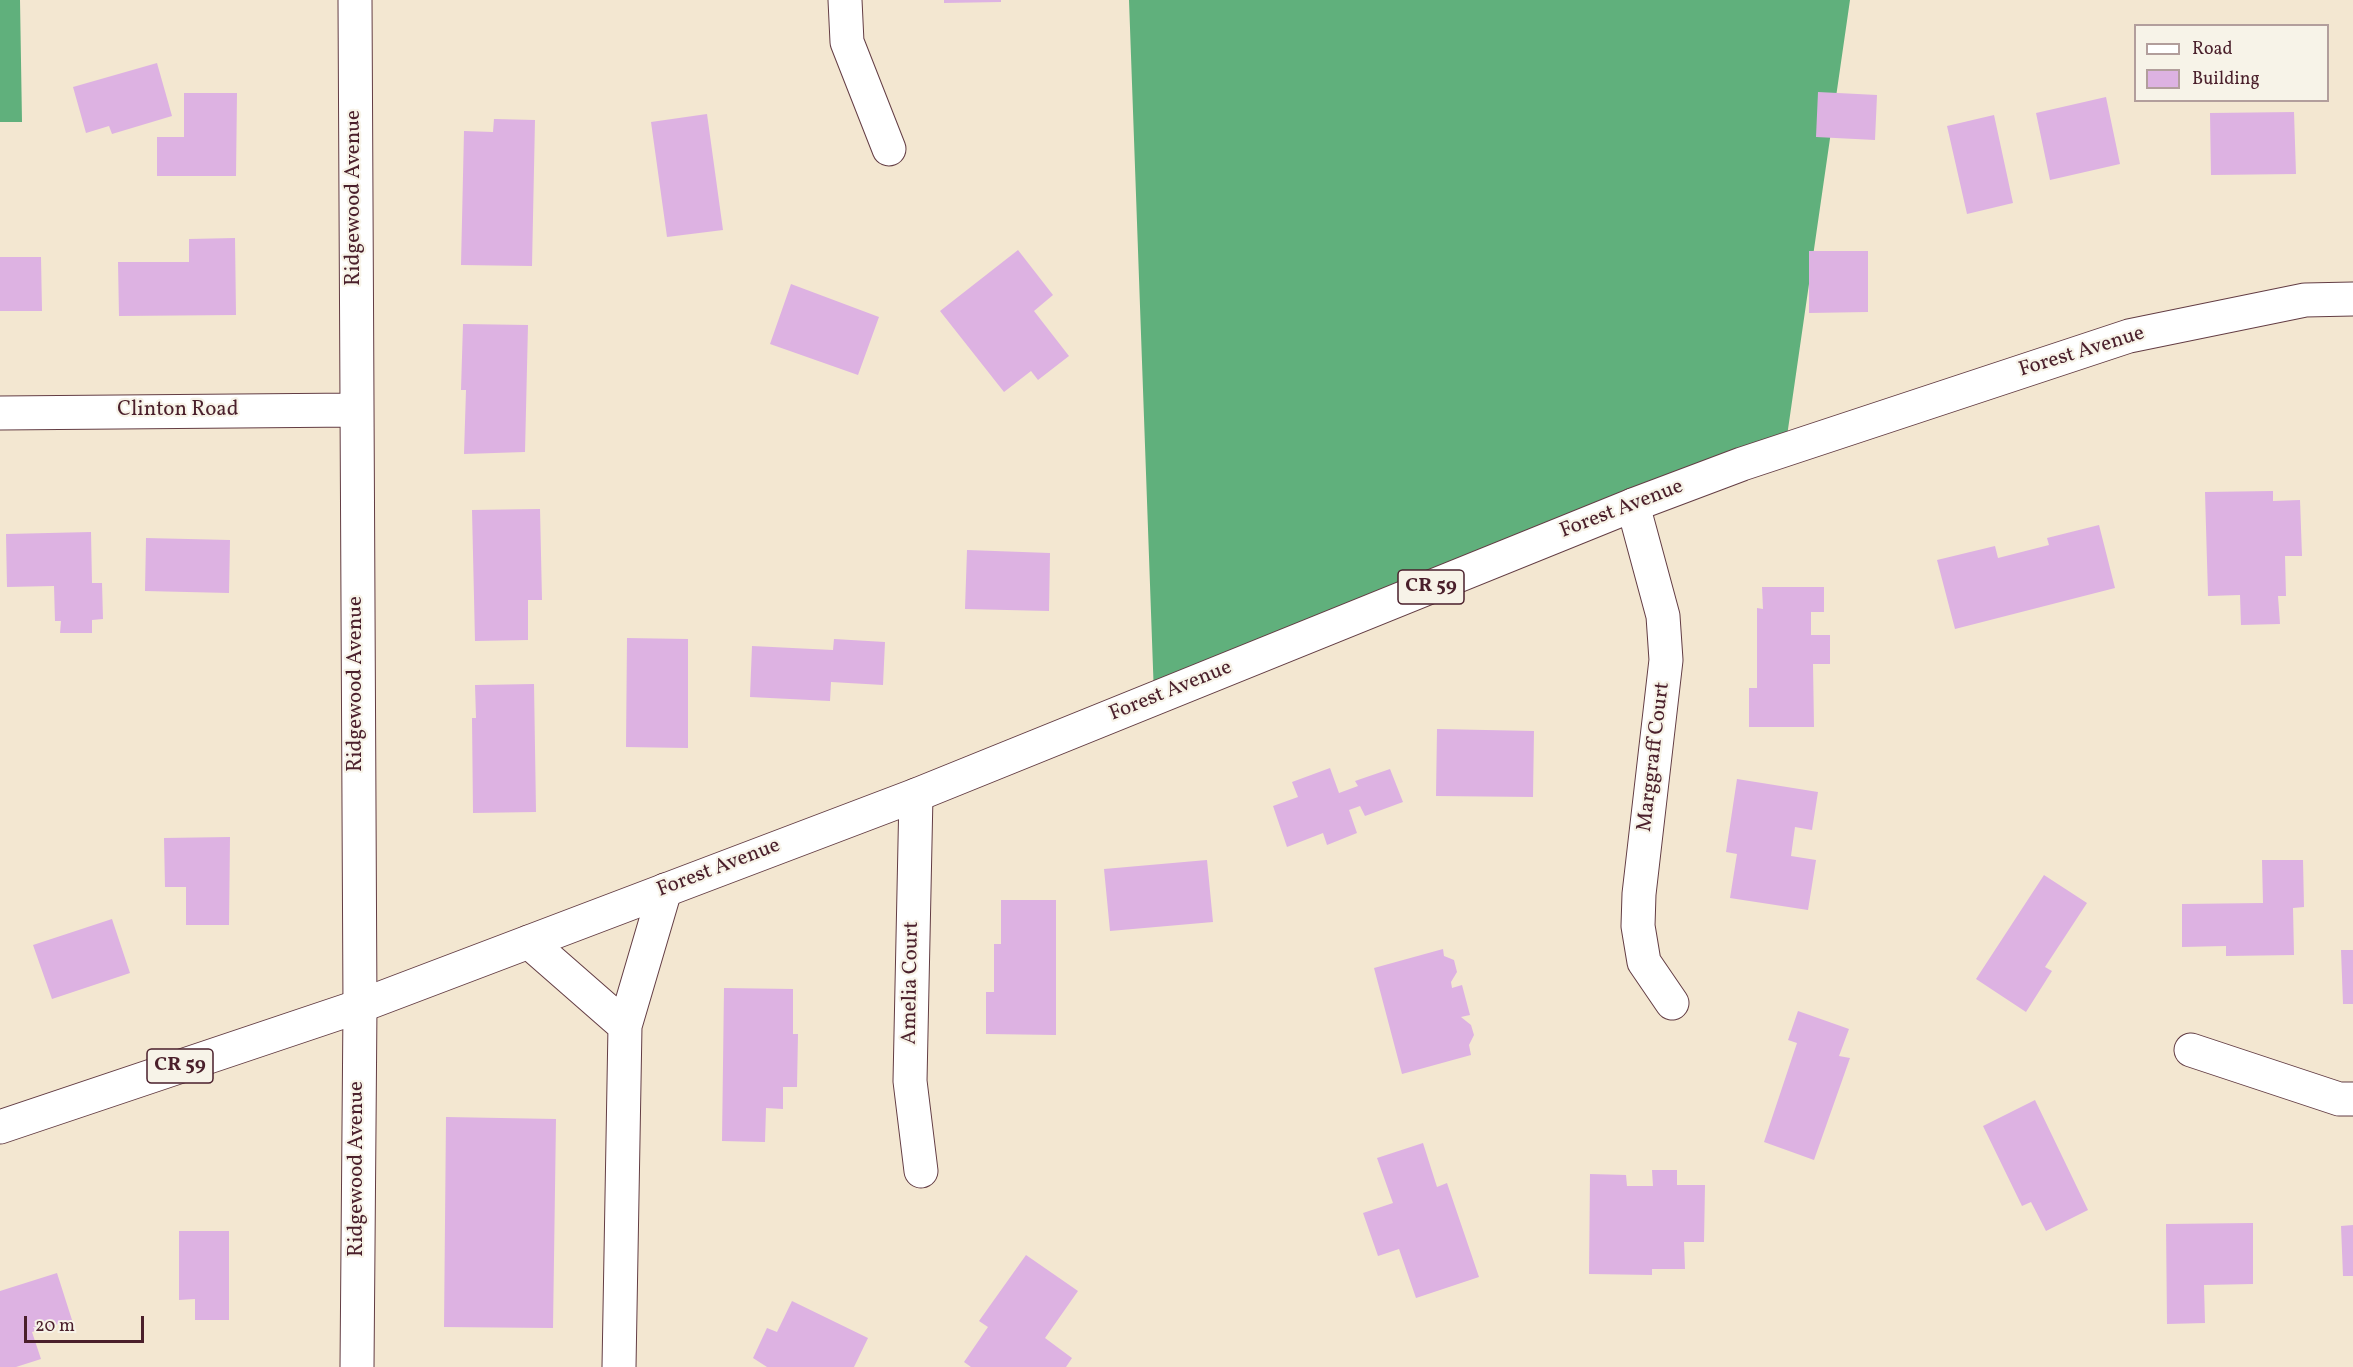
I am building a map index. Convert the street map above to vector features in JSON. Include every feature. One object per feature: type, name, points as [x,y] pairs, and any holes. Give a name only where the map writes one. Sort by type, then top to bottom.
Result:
[{"type":"street","name":"Ridgewood Avenue","points":[[355,0],[360,1006],[357,1367]]},
{"type":"street","points":[[846,0],[847,42],[889,149]]},
{"type":"street","name":"Forest Avenue","points":[[0,1127],[360,1006],[916,795],[1633,505],[1742,464],[2128,336],[2305,300],[2353,299]]},
{"type":"street","name":"Clinton Road","points":[[0,413],[356,410]]},
{"type":"street","name":"Marggraff Court","points":[[1633,505],[1664,616],[1666,660],[1638,926],[1644,962],[1672,1003]]},
{"type":"street","name":"Amelia Court","points":[[916,795],[910,1081],[921,1171]]},
{"type":"street","points":[[618,1367],[625,1026],[665,890]]},
{"type":"street","points":[[529,942],[625,1026]]},
{"type":"street","points":[[2191,1050],[2339,1099],[2353,1099]]},
{"type":"green space","points":[[0,0],[20,0],[22,122],[0,122]]},
{"type":"green space","points":[[1129,0],[1850,0],[1785,450],[1154,696]]},
{"type":"building","points":[[944,0],[1001,0],[1001,2],[944,3]]},
{"type":"building","points":[[157,63],[172,116],[112,134],[109,126],[86,133],[73,87]]},
{"type":"building","points":[[1818,92],[1877,95],[1875,140],[1816,137]]},
{"type":"building","points":[[184,93],[237,93],[236,176],[157,176],[157,137],[184,137]]},
{"type":"building","points":[[2106,97],[2120,164],[2050,180],[2036,113]]},
{"type":"building","points":[[2294,112],[2296,174],[2211,175],[2210,113]]},
{"type":"building","points":[[707,114],[723,230],[667,237],[651,122]]},
{"type":"building","points":[[1994,115],[2013,203],[1967,214],[1947,126]]},
{"type":"building","points":[[494,119],[535,120],[532,266],[461,265],[464,131],[493,132]]},
{"type":"building","points":[[235,238],[236,315],[119,316],[118,262],[189,262],[189,239]]},
{"type":"building","points":[[1018,250],[1053,295],[1034,311],[1069,356],[1038,380],[1031,371],[1004,392],[940,311]]},
{"type":"building","points":[[1809,251],[1868,251],[1868,312],[1809,313]]},
{"type":"building","points":[[0,257],[41,257],[42,311],[0,311]]},
{"type":"building","points":[[791,284],[879,317],[858,375],[770,344]]},
{"type":"building","points":[[463,324],[528,325],[525,452],[464,454],[466,390],[461,390]]},
{"type":"building","points":[[2273,491],[2273,501],[2300,500],[2302,556],[2285,556],[2286,596],[2278,596],[2280,624],[2241,625],[2240,595],[2208,596],[2205,492]]},
{"type":"building","points":[[540,509],[542,600],[528,600],[528,640],[475,641],[472,510]]},
{"type":"building","points":[[2099,525],[2115,588],[1955,629],[1937,560],[1995,546],[1998,558],[2049,545],[2047,538]]},
{"type":"building","points":[[91,532],[92,583],[102,583],[103,619],[92,620],[92,633],[60,633],[61,621],[55,621],[54,586],[7,587],[6,534]]},
{"type":"building","points":[[146,538],[230,540],[229,593],[145,591]]},
{"type":"building","points":[[967,550],[1050,553],[1049,611],[965,609]]},
{"type":"building","points":[[1762,587],[1824,587],[1824,612],[1811,612],[1811,635],[1830,635],[1830,664],[1813,664],[1814,727],[1749,727],[1749,688],[1757,688],[1757,608],[1763,609]]},
{"type":"building","points":[[627,638],[688,639],[688,748],[626,747]]},
{"type":"building","points":[[834,639],[885,642],[883,685],[831,682],[830,701],[750,697],[752,646],[833,650]]},
{"type":"building","points":[[534,684],[536,812],[473,813],[472,718],[476,718],[475,685]]},
{"type":"building","points":[[1437,729],[1534,731],[1533,797],[1436,796]]},
{"type":"building","points":[[1330,768],[1339,793],[1358,786],[1355,781],[1390,769],[1403,802],[1365,816],[1360,806],[1349,810],[1357,833],[1327,845],[1323,833],[1287,847],[1273,806],[1298,797],[1292,782]]},
{"type":"building","points":[[1737,779],[1818,792],[1812,830],[1795,827],[1791,856],[1816,860],[1808,910],[1730,898],[1737,854],[1726,852]]},
{"type":"building","points":[[230,837],[229,925],[186,925],[186,887],[165,887],[164,838]]},
{"type":"building","points":[[1207,860],[1213,922],[1110,931],[1104,869]]},
{"type":"building","points":[[2262,860],[2303,860],[2304,907],[2293,908],[2294,955],[2226,956],[2226,946],[2182,947],[2182,904],[2263,903]]},
{"type":"building","points":[[2044,875],[2087,903],[2045,967],[2052,971],[2026,1012],[1976,979]]},
{"type":"building","points":[[1001,900],[1056,900],[1056,1035],[986,1034],[986,992],[994,992],[994,944],[1001,944]]},
{"type":"building","points":[[112,919],[130,973],[52,999],[33,945]]},
{"type":"building","points":[[1443,949],[1444,956],[1454,960],[1457,972],[1451,982],[1452,988],[1462,985],[1470,1015],[1461,1017],[1471,1025],[1474,1035],[1469,1045],[1471,1055],[1402,1074],[1374,968]]},
{"type":"building","points":[[2341,950],[2353,950],[2353,1004],[2343,1004]]},
{"type":"building","points":[[724,988],[793,989],[793,1034],[798,1034],[797,1087],[783,1087],[783,1109],[766,1108],[765,1142],[722,1141]]},
{"type":"building","points":[[1798,1011],[1849,1029],[1839,1056],[1850,1058],[1814,1160],[1764,1142],[1797,1043],[1788,1040]]},
{"type":"building","points":[[2035,1100],[2088,1210],[2046,1231],[2031,1202],[2022,1206],[1983,1126]]},
{"type":"building","points":[[446,1117],[556,1119],[553,1328],[444,1327]]},
{"type":"building","points":[[1423,1143],[1437,1187],[1447,1183],[1479,1277],[1416,1298],[1399,1249],[1378,1256],[1363,1213],[1393,1203],[1377,1158]]},
{"type":"building","points":[[1652,1170],[1677,1170],[1677,1185],[1705,1185],[1704,1242],[1684,1242],[1685,1269],[1652,1269],[1652,1275],[1589,1274],[1590,1174],[1626,1175],[1627,1186],[1653,1186]]},
{"type":"building","points":[[2253,1223],[2253,1284],[2204,1285],[2205,1323],[2167,1324],[2166,1224]]},
{"type":"building","points":[[2353,1225],[2353,1276],[2343,1276],[2341,1226]]},
{"type":"building","points":[[179,1231],[229,1231],[229,1320],[195,1320],[195,1299],[179,1300]]},
{"type":"building","points":[[1026,1255],[1078,1291],[1045,1338],[1072,1358],[1066,1367],[971,1367],[964,1362],[988,1327],[979,1321]]},
{"type":"building","points":[[57,1273],[72,1320],[32,1332],[41,1359],[16,1367],[0,1367],[0,1291]]},
{"type":"building","points":[[792,1301],[868,1338],[854,1367],[767,1367],[753,1358],[767,1328],[777,1332]]}]
